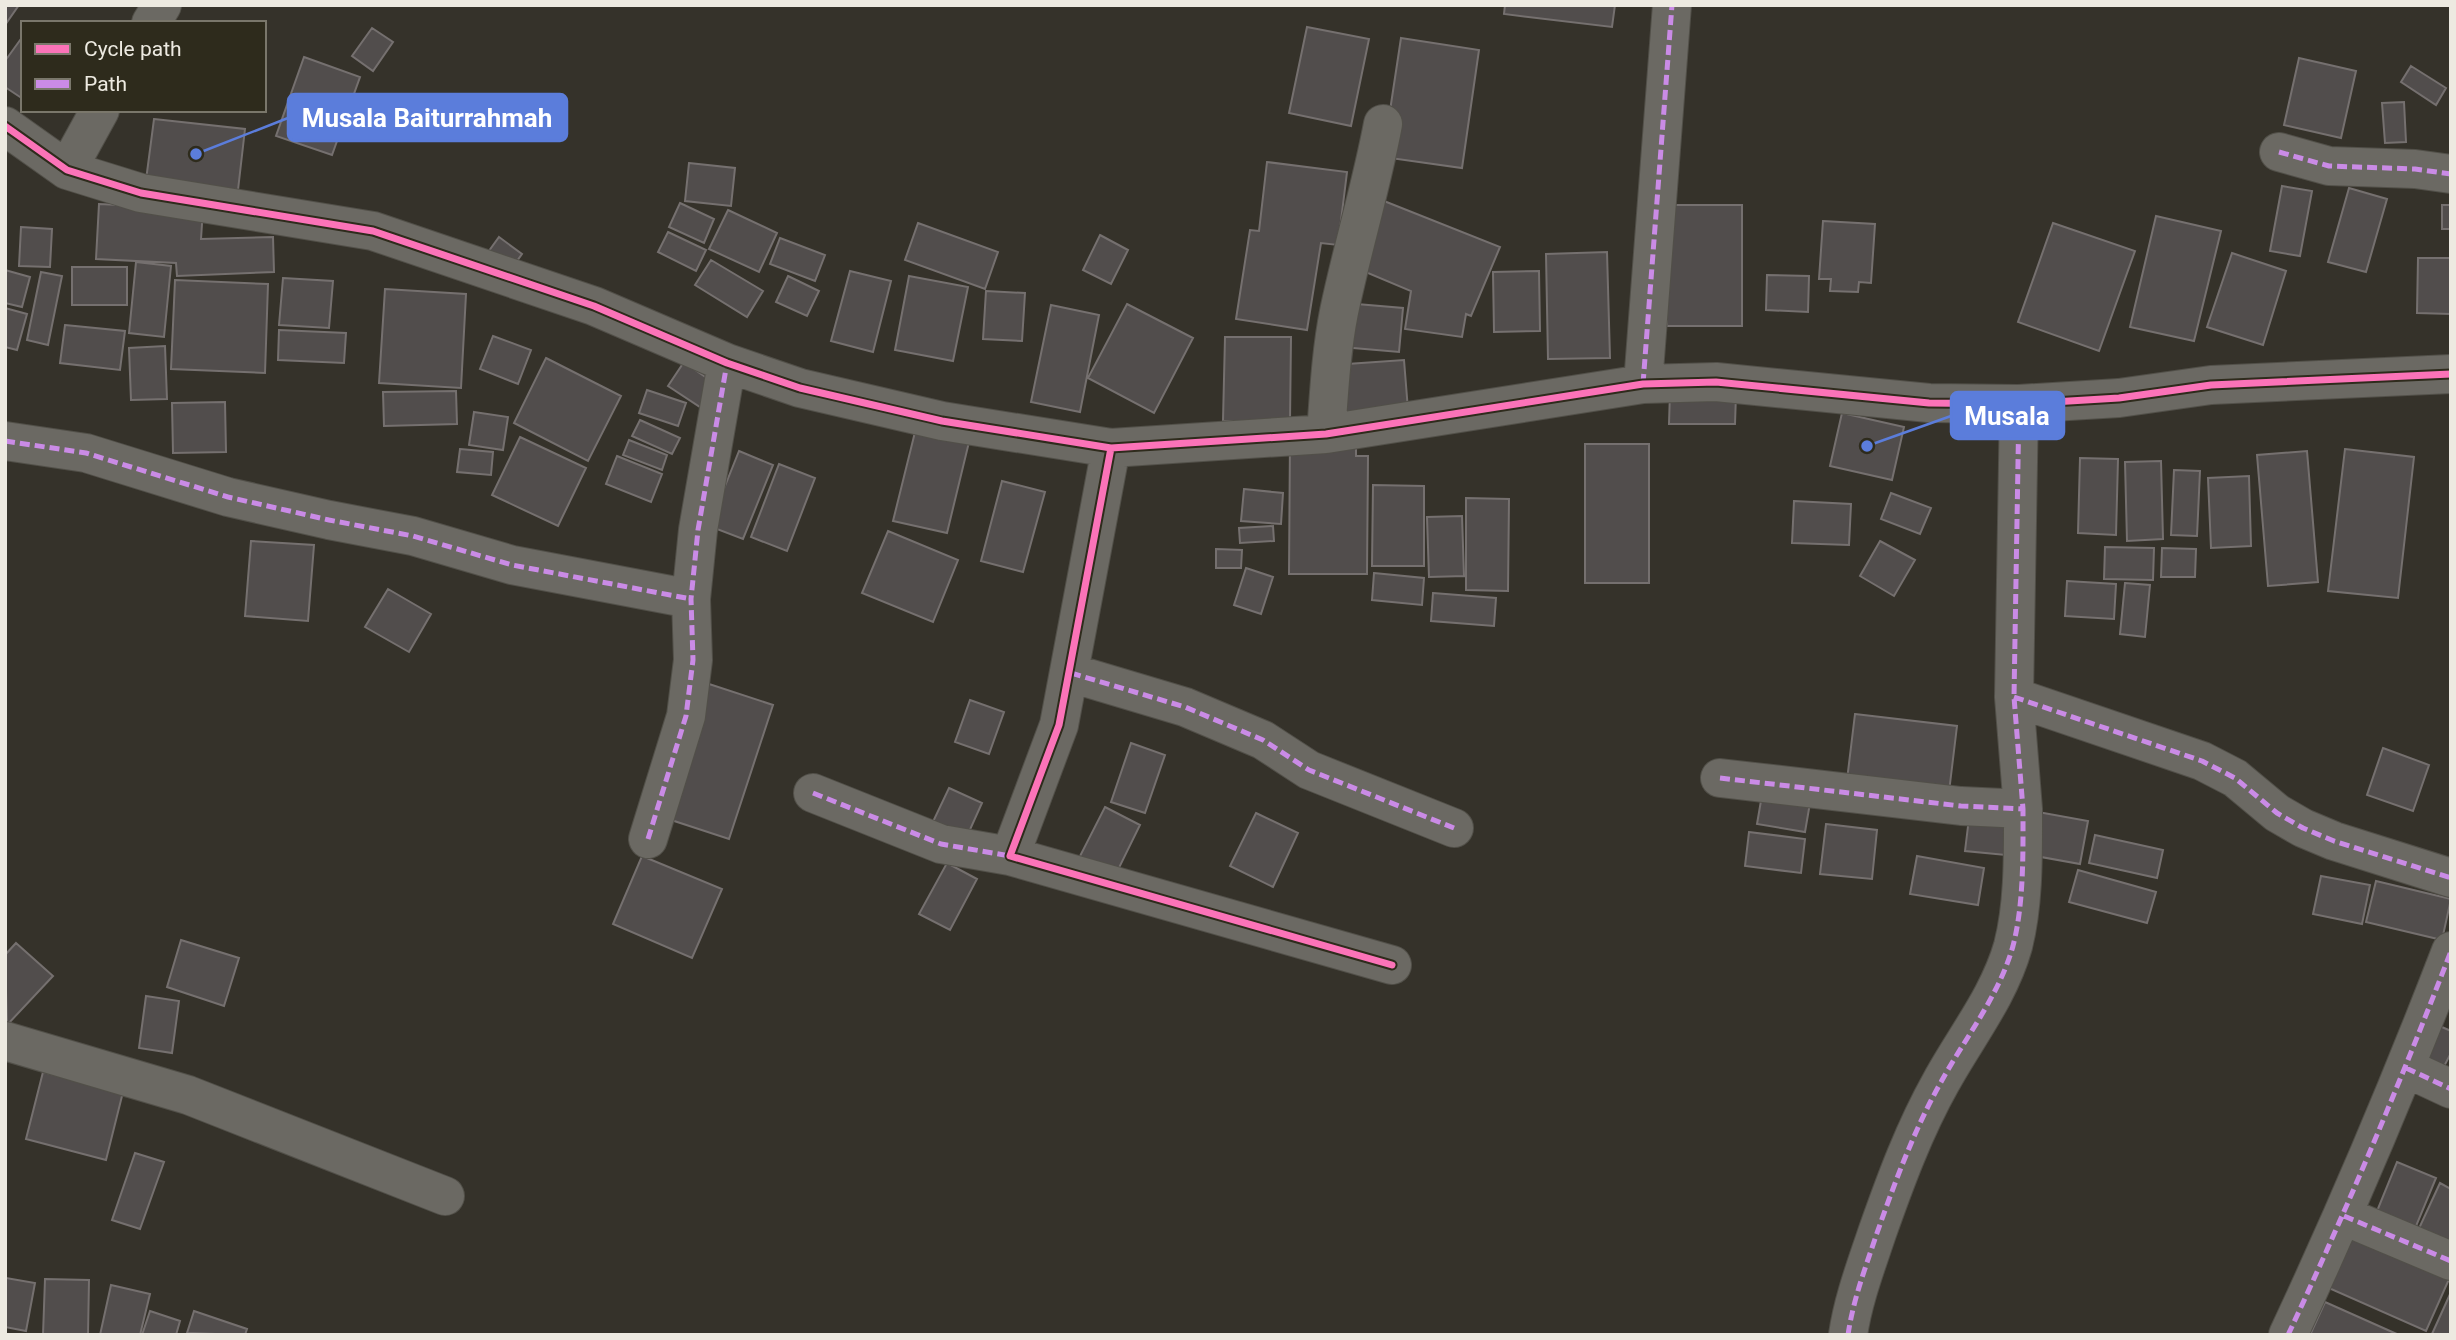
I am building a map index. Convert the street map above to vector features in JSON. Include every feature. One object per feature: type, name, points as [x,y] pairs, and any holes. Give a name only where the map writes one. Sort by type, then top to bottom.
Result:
[{"type":"street","points":[[152,21],[162,5]]},
{"type":"street","points":[[1643,384],[1672,5]]},
{"type":"street","points":[[67,170],[99,112]]},
{"type":"street","points":[[1326,434],[1339,313],[1372,181],[1383,124]]},
{"type":"street","points":[[7,133],[67,170],[141,193],[373,232],[594,306],[727,363],[800,388],[942,421],[1111,448],[1326,434],[1643,384],[1716,383],[1929,404],[2019,404],[2119,398],[2211,385],[2451,374]]},
{"type":"street","points":[[2279,152],[2329,166],[2415,169],[2451,174]]},
{"type":"street","points":[[648,839],[685,716],[693,660],[691,599],[698,530],[727,363]]},
{"type":"street","points":[[1848,1335],[1861,1279],[1901,1165],[1940,1082],[1975,1028],[2013,946],[2020,899],[2023,809],[2014,697],[2019,404]]},
{"type":"street","points":[[5,441],[86,453],[228,497],[413,536],[512,565],[691,599]]},
{"type":"street","points":[[1010,856],[1059,724],[1071,673],[1111,448]]},
{"type":"street","points":[[1071,673],[1185,707],[1264,740],[1309,770],[1454,828]]},
{"type":"street","points":[[2014,697],[2202,761],[2235,778],[2277,813],[2302,828],[2334,841],[2451,878]]},
{"type":"street","points":[[1720,778],[1961,806],[2023,809]]},
{"type":"street","points":[[813,793],[941,844],[1010,856],[1392,965]]},
{"type":"street","points":[[2288,1335],[2344,1216],[2451,951]]},
{"type":"street","points":[[5,1041],[188,1096],[445,1196]]},
{"type":"street","points":[[2406,1068],[2451,1089]]},
{"type":"street","points":[[2344,1216],[2451,1261]]},
{"type":"building","points":[[5,5],[19,5],[5,25]]},
{"type":"building","points":[[1505,5],[1615,5],[1612,27],[1504,14]]},
{"type":"building","points":[[1307,27],[1369,39],[1351,126],[1289,113]]},
{"type":"building","points":[[372,28],[393,42],[373,71],[352,56]]},
{"type":"building","points":[[1401,38],[1479,50],[1462,168],[1383,157]]},
{"type":"building","points":[[21,39],[21,98],[5,87],[5,61]]},
{"type":"building","points":[[304,57],[360,77],[332,155],[276,136]]},
{"type":"building","points":[[2299,58],[2356,71],[2341,138],[2284,125]]},
{"type":"building","points":[[2411,66],[2446,88],[2436,105],[2401,82]]},
{"type":"building","points":[[2404,102],[2406,142],[2385,143],[2382,103]]},
{"type":"building","points":[[154,119],[245,129],[238,190],[146,180]]},
{"type":"building","points":[[1267,162],[1347,172],[1338,245],[1321,243],[1307,330],[1236,319],[1250,230],[1259,231]]},
{"type":"building","points":[[689,163],[735,168],[731,206],[685,201]]},
{"type":"building","points":[[2282,186],[2312,191],[2300,256],[2270,251]]},
{"type":"building","points":[[2349,188],[2387,199],[2366,272],[2328,262]]},
{"type":"building","points":[[1384,201],[1500,247],[1471,316],[1466,314],[1462,337],[1405,329],[1411,291],[1356,268]]},
{"type":"building","points":[[680,203],[714,219],[704,243],[669,227]]},
{"type":"building","points":[[99,204],[203,209],[201,239],[273,237],[274,272],[177,276],[176,263],[96,259]]},
{"type":"building","points":[[1667,205],[1742,205],[1742,326],[1667,326]]},
{"type":"building","points":[[2442,205],[2451,205],[2451,229],[2442,229]]},
{"type":"building","points":[[728,210],[777,233],[759,272],[709,249]]},
{"type":"building","points":[[2156,216],[2221,231],[2194,341],[2130,327]]},
{"type":"building","points":[[1823,221],[1875,224],[1871,283],[1859,282],[1858,292],[1830,291],[1831,279],[1819,279]]},
{"type":"building","points":[[918,223],[998,252],[985,289],[905,260]]},
{"type":"building","points":[[2053,223],[2135,251],[2099,351],[2018,322]]},
{"type":"building","points":[[21,227],[52,229],[50,267],[19,266]]},
{"type":"building","points":[[668,232],[706,250],[696,271],[658,252]]},
{"type":"building","points":[[1100,235],[1128,250],[1111,284],[1083,270]]},
{"type":"building","points":[[499,237],[522,254],[509,272],[486,255]]},
{"type":"building","points":[[780,238],[825,255],[815,281],[770,264]]},
{"type":"building","points":[[1607,252],[1610,358],[1548,359],[1546,254]]},
{"type":"building","points":[[2232,253],[2286,271],[2263,345],[2207,327]]},
{"type":"building","points":[[2418,258],[2451,258],[2451,314],[2417,313]]},
{"type":"building","points":[[711,260],[763,291],[747,317],[695,285]]},
{"type":"building","points":[[136,262],[171,266],[164,337],[129,333]]},
{"type":"building","points":[[72,267],[127,267],[127,305],[72,305]]},
{"type":"building","points":[[5,270],[30,277],[22,307],[5,303]]},
{"type":"building","points":[[850,271],[891,281],[873,352],[831,341]]},
{"type":"building","points":[[1539,271],[1540,331],[1494,332],[1493,272]]},
{"type":"building","points":[[41,272],[62,276],[48,345],[27,340]]},
{"type":"building","points":[[1767,275],[1809,276],[1808,312],[1766,310]]},
{"type":"building","points":[[788,276],[819,291],[807,316],[776,302]]},
{"type":"building","points":[[909,276],[968,287],[953,361],[895,350]]},
{"type":"building","points":[[283,278],[333,281],[329,328],[279,325]]},
{"type":"building","points":[[175,280],[268,284],[265,373],[171,369]]},
{"type":"building","points":[[385,289],[466,294],[461,388],[379,383]]},
{"type":"building","points":[[986,291],[1025,293],[1022,341],[983,339]]},
{"type":"building","points":[[1345,303],[1403,308],[1399,352],[1342,347]]},
{"type":"building","points":[[1127,304],[1193,338],[1154,413],[1088,378]]},
{"type":"building","points":[[1051,305],[1099,315],[1080,412],[1031,402]]},
{"type":"building","points":[[5,308],[27,314],[17,350],[5,347]]},
{"type":"building","points":[[65,325],[125,331],[120,370],[60,363]]},
{"type":"building","points":[[279,330],[346,333],[344,363],[278,360]]},
{"type":"building","points":[[493,336],[531,350],[518,384],[480,369]]},
{"type":"building","points":[[1225,337],[1291,337],[1290,421],[1223,421]]},
{"type":"building","points":[[165,346],[167,399],[131,400],[129,348]]},
{"type":"building","points":[[546,358],[621,396],[588,461],[514,423]]},
{"type":"building","points":[[1404,360],[1408,410],[1336,415],[1333,365]]},
{"type":"building","points":[[684,362],[718,386],[703,409],[668,386]]},
{"type":"building","points":[[647,390],[686,403],[678,426],[639,413]]},
{"type":"building","points":[[456,391],[457,424],[384,426],[383,392]]},
{"type":"building","points":[[1670,392],[1736,394],[1735,424],[1669,424]]},
{"type":"building","points":[[225,402],[226,452],[173,453],[172,403]]},
{"type":"building","points":[[474,412],[508,417],[503,450],[469,445]]},
{"type":"building","points":[[1842,413],[1904,427],[1892,480],[1830,466]]},
{"type":"building","points":[[640,420],[680,438],[672,454],[632,436]]},
{"type":"building","points":[[917,424],[970,438],[947,533],[893,521]]},
{"type":"building","points":[[520,437],[586,468],[558,526],[492,495]]},
{"type":"building","points":[[1290,438],[1356,439],[1356,456],[1368,456],[1367,574],[1289,574]]},
{"type":"building","points":[[629,440],[667,455],[662,470],[623,455]]},
{"type":"building","points":[[1585,444],[1649,444],[1649,583],[1585,583]]},
{"type":"building","points":[[460,449],[493,452],[491,475],[457,472]]},
{"type":"building","points":[[2345,449],[2414,457],[2398,598],[2328,591]]},
{"type":"building","points":[[739,451],[773,465],[743,539],[709,526]]},
{"type":"building","points":[[2307,451],[2318,582],[2268,586],[2257,455]]},
{"type":"building","points":[[617,456],[662,474],[651,502],[606,484]]},
{"type":"building","points":[[2080,458],[2118,459],[2116,535],[2078,533]]},
{"type":"building","points":[[2161,461],[2163,539],[2127,541],[2125,462]]},
{"type":"building","points":[[779,464],[815,478],[787,551],[751,537]]},
{"type":"building","points":[[2174,470],[2200,471],[2197,536],[2171,535]]},
{"type":"building","points":[[2249,476],[2251,546],[2211,548],[2208,478]]},
{"type":"building","points":[[1002,481],[1045,492],[1023,572],[981,561]]},
{"type":"building","points":[[1373,485],[1424,486],[1424,566],[1372,566]]},
{"type":"building","points":[[1244,489],[1283,493],[1281,524],[1241,521]]},
{"type":"building","points":[[1891,493],[1931,508],[1920,534],[1881,519]]},
{"type":"building","points":[[1466,498],[1509,499],[1508,591],[1466,590]]},
{"type":"building","points":[[1794,501],[1851,504],[1849,545],[1792,543]]},
{"type":"building","points":[[1462,516],[1464,576],[1429,577],[1427,517]]},
{"type":"building","points":[[1273,526],[1274,541],[1240,543],[1239,528]]},
{"type":"building","points":[[888,531],[958,560],[933,622],[862,593]]},
{"type":"building","points":[[251,541],[314,545],[308,621],[245,616]]},
{"type":"building","points":[[1880,541],[1915,560],[1894,596],[1860,576]]},
{"type":"building","points":[[2105,547],[2154,548],[2153,580],[2104,579]]},
{"type":"building","points":[[2162,548],[2196,549],[2195,577],[2161,577]]},
{"type":"building","points":[[1216,549],[1242,550],[1241,568],[1216,568]]},
{"type":"building","points":[[1246,568],[1273,577],[1261,614],[1234,605]]},
{"type":"building","points":[[1374,573],[1424,578],[1422,605],[1372,600]]},
{"type":"building","points":[[2067,581],[2116,584],[2114,619],[2065,616]]},
{"type":"building","points":[[2125,583],[2150,585],[2145,637],[2120,634]]},
{"type":"building","points":[[388,589],[431,614],[409,652],[365,627]]},
{"type":"building","points":[[1433,593],[1496,598],[1494,626],[1431,621]]},
{"type":"building","points":[[703,682],[773,705],[729,839],[659,816]]},
{"type":"building","points":[[970,700],[1004,712],[989,754],[955,742]]},
{"type":"building","points":[[1855,714],[1957,726],[1949,792],[1847,780]]},
{"type":"building","points":[[1131,743],[1165,755],[1145,813],[1111,802]]},
{"type":"building","points":[[2383,748],[2429,765],[2413,811],[2367,795]]},
{"type":"building","points":[[949,788],[982,803],[964,843],[930,828]]},
{"type":"building","points":[[1763,789],[1811,797],[1805,832],[1757,824]]},
{"type":"building","points":[[1105,807],[1140,825],[1114,878],[1078,860]]},
{"type":"building","points":[[2038,812],[2088,821],[2080,864],[2030,855]]},
{"type":"building","points":[[1256,813],[1298,833],[1273,887],[1230,866]]},
{"type":"building","points":[[1969,818],[2019,824],[2016,856],[1965,851]]},
{"type":"building","points":[[1826,824],[1877,830],[1872,879],[1820,874]]},
{"type":"building","points":[[1749,832],[1805,839],[1801,873],[1745,866]]},
{"type":"building","points":[[2095,835],[2163,850],[2157,878],[2089,863]]},
{"type":"building","points":[[642,856],[722,889],[692,958],[613,924]]},
{"type":"building","points":[[1917,856],[1984,868],[1978,905],[1910,894]]},
{"type":"building","points":[[947,863],[977,879],[950,930],[919,914]]},
{"type":"building","points":[[2078,870],[2156,892],[2147,923],[2069,902]]},
{"type":"building","points":[[2321,876],[2370,885],[2362,924],[2313,914]]},
{"type":"building","points":[[2376,881],[2451,899],[2442,940],[2366,922]]},
{"type":"building","points":[[181,940],[239,958],[224,1006],[167,987]]},
{"type":"building","points":[[16,943],[53,976],[7,1025],[5,955]]},
{"type":"building","points":[[146,996],[179,1001],[172,1053],[139,1048]]},
{"type":"building","points":[[2435,1024],[2451,1031],[2451,1053],[2440,1074],[2416,1063]]},
{"type":"building","points":[[43,1072],[123,1092],[106,1160],[26,1139]]},
{"type":"building","points":[[135,1153],[164,1162],[140,1229],[112,1220]]},
{"type":"building","points":[[2397,1162],[2436,1178],[2414,1231],[2375,1216]]},
{"type":"building","points":[[2440,1183],[2451,1189],[2451,1253],[2415,1237]]},
{"type":"building","points":[[2346,1231],[2450,1277],[2426,1331],[2322,1285]]},
{"type":"building","points":[[6,1278],[35,1283],[26,1331],[5,1327]]},
{"type":"building","points":[[45,1279],[89,1280],[88,1335],[43,1335]]},
{"type":"building","points":[[111,1285],[150,1294],[140,1335],[100,1335]]},
{"type":"building","points":[[2451,1292],[2451,1335],[2432,1334]]},
{"type":"building","points":[[2325,1302],[2399,1335],[2310,1335]]},
{"type":"building","points":[[150,1311],[180,1321],[176,1335],[142,1335]]},
{"type":"building","points":[[194,1311],[247,1329],[245,1335],[187,1333]]},
{"type":"marked path","points":[[1643,384],[1672,5]]},
{"type":"marked path","points":[[2279,152],[2329,166],[2415,169],[2451,174]]},
{"type":"marked path","points":[[648,839],[686,716],[693,660],[691,599],[698,530],[727,363]]},
{"type":"marked path","points":[[1720,778],[1961,806],[2023,809],[2014,697],[2019,404]]},
{"type":"marked path","points":[[5,441],[86,453],[228,497],[413,536],[512,565],[691,599]]},
{"type":"marked path","points":[[1071,673],[1185,707],[1263,740],[1309,770],[1454,828]]},
{"type":"marked path","points":[[2014,697],[2202,761],[2235,778],[2277,813],[2303,828],[2334,841],[2451,878]]},
{"type":"marked path","points":[[813,793],[941,844],[1010,856]]},
{"type":"marked path","points":[[1848,1335],[1864,1271],[1914,1137],[1931,1100],[1999,982],[2013,946],[2021,896],[2023,809]]},
{"type":"marked path","points":[[2288,1335],[2373,1144],[2451,951]]},
{"type":"marked path","points":[[2406,1068],[2451,1089]]},
{"type":"marked path","points":[[2344,1216],[2451,1261]]},
{"type":"cycle path","points":[[5,126],[67,170],[141,193],[373,231],[594,306],[727,363],[800,388],[942,421],[1111,448],[1326,434],[1643,384],[1716,382],[1929,403],[2019,404],[2119,398],[2211,385],[2451,374]]},
{"type":"cycle path","points":[[1111,448],[1059,725],[1010,856],[1392,965]]},
{"type":"place","name":"Musala Baiturrahmah","points":[[196,154]]},
{"type":"place","name":"Musala","points":[[1867,446]]}]
